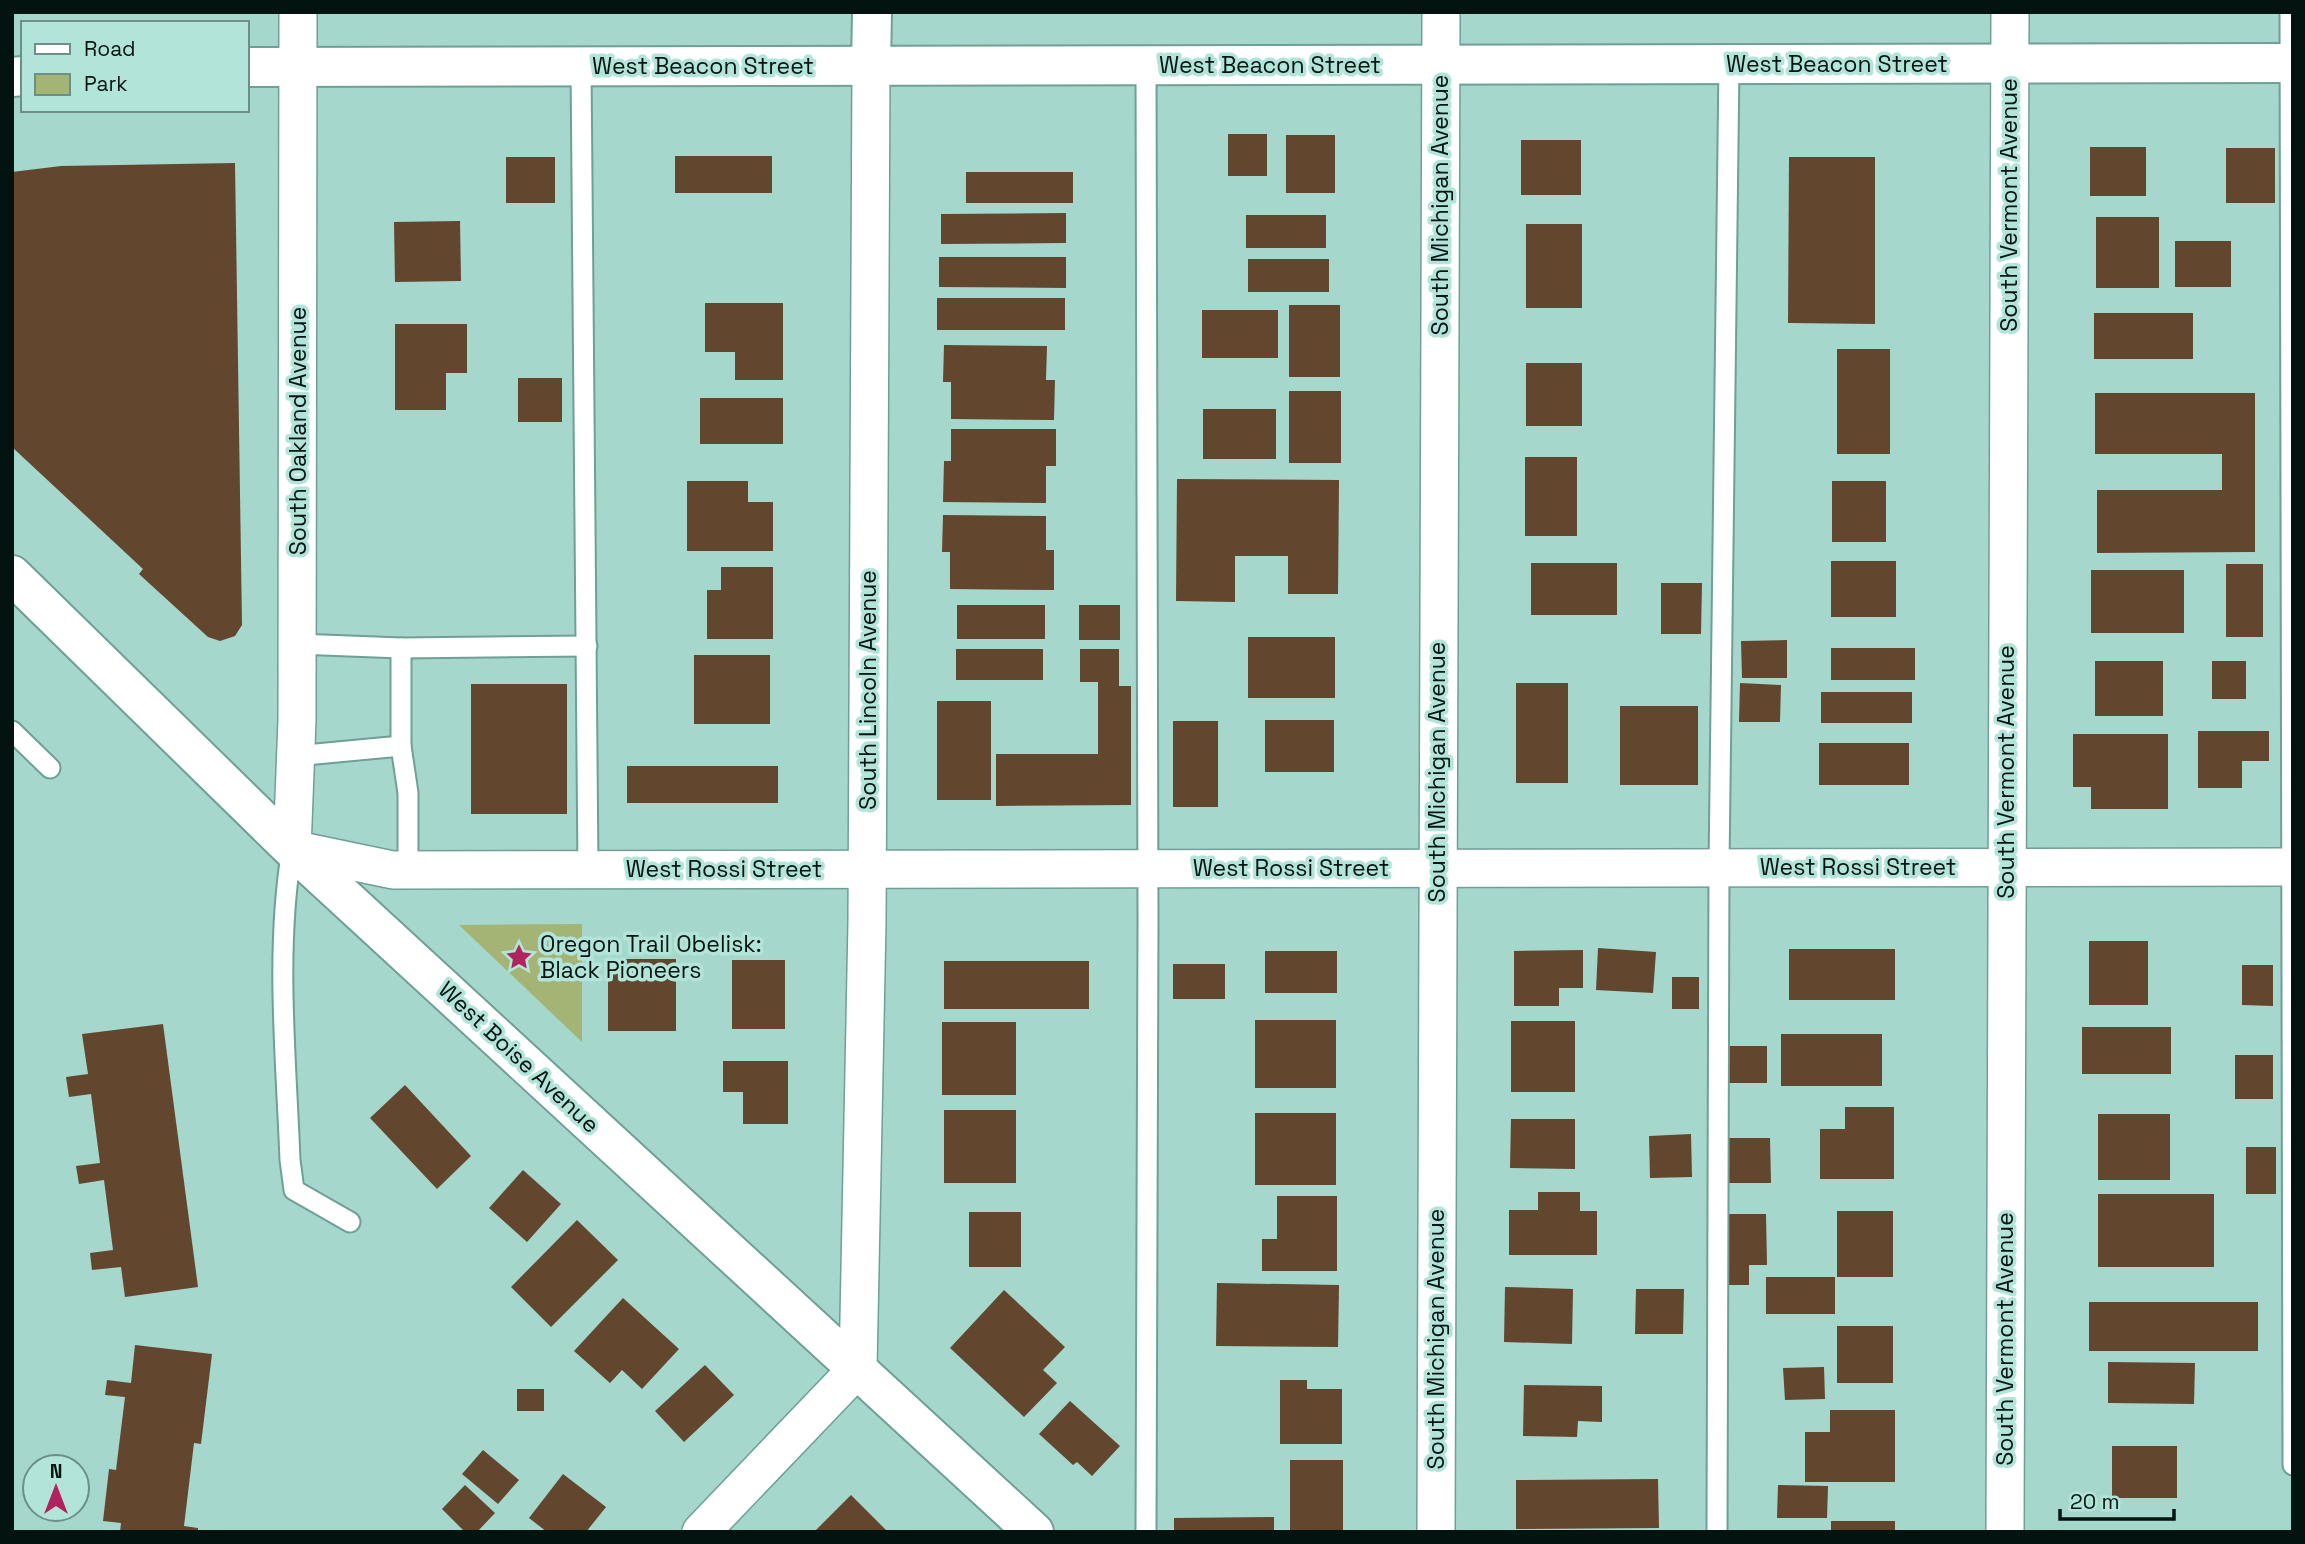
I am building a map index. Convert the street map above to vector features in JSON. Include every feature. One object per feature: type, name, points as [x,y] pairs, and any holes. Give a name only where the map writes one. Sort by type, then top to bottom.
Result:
[{"type":"street","name":"South Oakland Avenue","points":[[292,849],[297,644],[298,12]]},
{"type":"street","name":"South Lincoln Avenue","points":[[858,1368],[867,868],[872,12]]},
{"type":"street","name":"South Michigan Avenue","points":[[1436,1532],[1441,12]]},
{"type":"street","name":"South Vermont Avenue","points":[[2005,1532],[2010,12]]},
{"type":"street","name":"West Beacon Street","points":[[248,67],[2291,63]]},
{"type":"street","name":"West Boise Avenue","points":[[12,575],[292,849],[1034,1532]]},
{"type":"street","name":"West Rossi Street","points":[[292,849],[393,870],[2292,867]]},
{"type":"street","points":[[701,1532],[858,1368]]},
{"type":"lane","points":[[2291,12],[2293,1465]]},
{"type":"lane","points":[[1717,1532],[1719,867],[1729,64]]},
{"type":"lane","points":[[581,66],[588,870]]},
{"type":"lane","points":[[1146,66],[1149,868],[1146,1532]]},
{"type":"lane","points":[[297,644],[401,648],[587,646]]},
{"type":"lane","points":[[401,648],[401,746],[408,793],[408,870]]},
{"type":"lane","points":[[12,732],[50,768]]},
{"type":"lane","points":[[295,756],[401,746]]},
{"type":"lane","points":[[292,849],[284,894],[283,948],[290,1160],[294,1190],[350,1222]]},
{"type":"green space","points":[[582,924],[582,1042],[459,925]]},
{"type":"building","points":[[1228,134],[1267,134],[1267,176],[1228,176]]},
{"type":"building","points":[[1286,135],[1335,135],[1335,193],[1286,193]]},
{"type":"building","points":[[1521,140],[1581,140],[1581,195],[1521,195]]},
{"type":"building","points":[[2090,147],[2146,147],[2146,196],[2090,196]]},
{"type":"building","points":[[2226,148],[2275,148],[2275,203],[2226,203]]},
{"type":"building","points":[[675,156],[772,156],[772,193],[675,193]]},
{"type":"building","points":[[506,157],[555,157],[555,203],[506,203]]},
{"type":"building","points":[[1789,157],[1875,157],[1875,324],[1788,323]]},
{"type":"building","points":[[235,163],[242,625],[235,636],[220,641],[208,637],[139,574],[143,569],[12,447],[12,172],[61,166]]},
{"type":"building","points":[[966,172],[1073,172],[1073,203],[966,203]]},
{"type":"building","points":[[1066,213],[1066,243],[941,244],[941,214]]},
{"type":"building","points":[[1246,215],[1326,215],[1326,248],[1246,248]]},
{"type":"building","points":[[2096,217],[2159,217],[2159,288],[2096,288]]},
{"type":"building","points":[[460,221],[461,281],[395,282],[394,222]]},
{"type":"building","points":[[1526,224],[1582,224],[1582,308],[1526,308]]},
{"type":"building","points":[[2175,241],[2231,241],[2231,287],[2175,287]]},
{"type":"building","points":[[939,257],[1066,257],[1066,288],[939,287]]},
{"type":"building","points":[[1248,259],[1329,259],[1329,292],[1248,292]]},
{"type":"building","points":[[937,298],[1065,298],[1065,330],[937,330]]},
{"type":"building","points":[[705,303],[783,303],[783,380],[735,380],[735,352],[705,352]]},
{"type":"building","points":[[1289,305],[1340,305],[1340,377],[1289,377]]},
{"type":"building","points":[[1202,310],[1278,310],[1278,358],[1202,358]]},
{"type":"building","points":[[2094,313],[2193,313],[2193,359],[2094,359]]},
{"type":"building","points":[[395,324],[467,324],[467,373],[446,373],[446,410],[395,410]]},
{"type":"building","points":[[944,345],[1047,346],[1046,380],[1055,380],[1054,420],[951,419],[951,382],[943,382]]},
{"type":"building","points":[[1837,349],[1890,349],[1890,454],[1837,454]]},
{"type":"building","points":[[1526,363],[1582,363],[1582,426],[1526,426]]},
{"type":"building","points":[[518,378],[562,378],[562,422],[518,422]]},
{"type":"building","points":[[1289,391],[1341,391],[1341,463],[1289,463]]},
{"type":"building","points":[[2095,393],[2255,393],[2255,552],[2097,553],[2097,490],[2222,490],[2222,454],[2095,454]]},
{"type":"building","points":[[700,398],[783,398],[783,444],[700,444]]},
{"type":"building","points":[[1203,409],[1276,409],[1276,459],[1203,459]]},
{"type":"building","points":[[951,429],[1056,429],[1056,466],[1046,466],[1046,503],[943,502],[944,461],[951,461]]},
{"type":"building","points":[[1525,457],[1577,457],[1577,536],[1525,536]]},
{"type":"building","points":[[1177,479],[1339,480],[1338,594],[1288,594],[1288,556],[1235,556],[1235,602],[1176,601]]},
{"type":"building","points":[[687,481],[748,481],[748,502],[773,502],[773,551],[687,551]]},
{"type":"building","points":[[1832,481],[1886,481],[1886,542],[1832,542]]},
{"type":"building","points":[[943,515],[1046,516],[1046,550],[1054,550],[1054,590],[950,589],[950,552],[942,552]]},
{"type":"building","points":[[1831,561],[1896,561],[1896,617],[1831,617]]},
{"type":"building","points":[[1531,563],[1617,563],[1617,615],[1531,615]]},
{"type":"building","points":[[2226,564],[2263,564],[2263,637],[2226,637]]},
{"type":"building","points":[[721,567],[773,567],[773,639],[707,639],[707,590],[721,590]]},
{"type":"building","points":[[2091,570],[2184,570],[2184,633],[2091,633]]},
{"type":"building","points":[[1661,583],[1702,583],[1701,634],[1661,634]]},
{"type":"building","points":[[957,605],[1045,605],[1045,639],[957,639]]},
{"type":"building","points":[[1079,605],[1120,605],[1120,640],[1079,640]]},
{"type":"building","points":[[1248,637],[1335,637],[1335,698],[1248,698]]},
{"type":"building","points":[[1787,640],[1787,678],[1742,678],[1741,641]]},
{"type":"building","points":[[1831,648],[1915,648],[1915,680],[1831,680]]},
{"type":"building","points":[[956,649],[1043,649],[1043,680],[956,680]]},
{"type":"building","points":[[1080,649],[1119,649],[1119,686],[1131,686],[1131,805],[996,806],[996,754],[1098,754],[1098,682],[1080,682]]},
{"type":"building","points":[[694,655],[770,655],[770,724],[694,724]]},
{"type":"building","points":[[2095,661],[2163,661],[2163,716],[2095,716]]},
{"type":"building","points":[[2212,661],[2246,661],[2246,699],[2212,699]]},
{"type":"building","points":[[1516,683],[1568,683],[1568,783],[1516,783]]},
{"type":"building","points":[[1740,683],[1781,685],[1780,722],[1739,722]]},
{"type":"building","points":[[471,684],[567,684],[567,814],[471,814]]},
{"type":"building","points":[[1821,692],[1912,692],[1912,723],[1821,723]]},
{"type":"building","points":[[937,701],[991,701],[991,800],[937,800]]},
{"type":"building","points":[[1620,706],[1698,706],[1698,785],[1620,785]]},
{"type":"building","points":[[1265,720],[1334,720],[1334,772],[1265,772]]},
{"type":"building","points":[[1173,721],[1218,721],[1218,807],[1173,807]]},
{"type":"building","points":[[2198,731],[2269,731],[2269,761],[2242,761],[2242,788],[2198,788]]},
{"type":"building","points":[[2073,734],[2168,734],[2168,809],[2091,809],[2091,787],[2073,787]]},
{"type":"building","points":[[1819,743],[1909,743],[1909,785],[1819,785]]},
{"type":"building","points":[[627,766],[778,766],[778,803],[627,803]]},
{"type":"building","points":[[2089,941],[2148,941],[2148,1005],[2089,1005]]},
{"type":"building","points":[[1598,948],[1656,952],[1653,993],[1596,990]]},
{"type":"building","points":[[1789,949],[1895,949],[1895,1000],[1789,1000]]},
{"type":"building","points":[[1583,950],[1583,988],[1559,988],[1559,1006],[1514,1006],[1514,951]]},
{"type":"building","points":[[1265,951],[1337,951],[1337,993],[1265,993]]},
{"type":"building","points":[[608,959],[676,959],[676,1031],[608,1031]]},
{"type":"building","points":[[732,960],[785,960],[785,1029],[732,1029]]},
{"type":"building","points":[[944,961],[1089,961],[1089,1009],[944,1009]]},
{"type":"building","points":[[1173,964],[1225,964],[1225,999],[1173,999]]},
{"type":"building","points":[[2242,965],[2273,965],[2273,1006],[2242,1005]]},
{"type":"building","points":[[1672,977],[1699,977],[1699,1009],[1672,1009]]},
{"type":"building","points":[[1255,1020],[1336,1020],[1336,1088],[1255,1088]]},
{"type":"building","points":[[1511,1021],[1575,1021],[1575,1092],[1511,1092]]},
{"type":"building","points":[[942,1022],[1016,1022],[1016,1095],[942,1095]]},
{"type":"building","points":[[163,1024],[198,1287],[125,1297],[121,1267],[92,1270],[90,1253],[113,1250],[104,1180],[79,1184],[76,1166],[100,1163],[91,1094],[69,1097],[66,1077],[88,1074],[82,1034]]},
{"type":"building","points":[[2082,1027],[2171,1027],[2171,1074],[2082,1074]]},
{"type":"building","points":[[1781,1034],[1882,1034],[1882,1086],[1781,1086]]},
{"type":"building","points":[[1729,1046],[1767,1046],[1767,1083],[1729,1083]]},
{"type":"building","points":[[2235,1055],[2273,1055],[2273,1099],[2235,1099]]},
{"type":"building","points":[[723,1061],[788,1061],[788,1124],[743,1124],[743,1092],[723,1092]]},
{"type":"building","points":[[405,1085],[471,1156],[437,1189],[370,1118]]},
{"type":"building","points":[[1845,1107],[1894,1107],[1894,1179],[1820,1179],[1820,1129],[1845,1129]]},
{"type":"building","points":[[944,1110],[1016,1110],[1016,1183],[944,1183]]},
{"type":"building","points":[[1255,1113],[1336,1113],[1336,1185],[1255,1185]]},
{"type":"building","points":[[2098,1114],[2170,1114],[2170,1180],[2098,1180]]},
{"type":"building","points":[[1511,1119],[1575,1119],[1575,1169],[1510,1168]]},
{"type":"building","points":[[1691,1134],[1692,1177],[1650,1178],[1649,1136]]},
{"type":"building","points":[[1726,1138],[1770,1138],[1771,1183],[1727,1183]]},
{"type":"building","points":[[2246,1147],[2276,1147],[2276,1194],[2246,1194]]},
{"type":"building","points":[[523,1170],[561,1204],[527,1242],[489,1208]]},
{"type":"building","points":[[1538,1192],[1580,1192],[1580,1211],[1597,1211],[1597,1255],[1509,1255],[1509,1210],[1538,1210]]},
{"type":"building","points":[[2098,1194],[2214,1194],[2214,1267],[2098,1267]]},
{"type":"building","points":[[1277,1196],[1337,1196],[1337,1271],[1262,1271],[1262,1239],[1277,1239]]},
{"type":"building","points":[[1837,1211],[1893,1211],[1893,1277],[1837,1277]]},
{"type":"building","points":[[969,1212],[1021,1212],[1021,1267],[969,1267]]},
{"type":"building","points":[[1728,1214],[1766,1214],[1767,1265],[1749,1265],[1749,1285],[1729,1285]]},
{"type":"building","points":[[577,1220],[618,1260],[551,1327],[511,1287]]},
{"type":"building","points":[[1766,1277],[1835,1277],[1835,1314],[1766,1314]]},
{"type":"building","points":[[1217,1283],[1339,1285],[1338,1347],[1216,1346]]},
{"type":"building","points":[[1505,1287],[1573,1289],[1572,1344],[1504,1342]]},
{"type":"building","points":[[1636,1289],[1684,1289],[1683,1334],[1635,1334]]},
{"type":"building","points":[[1004,1290],[1065,1347],[1043,1370],[1057,1383],[1024,1417],[950,1348]]},
{"type":"building","points":[[623,1298],[679,1349],[642,1389],[622,1370],[610,1383],[574,1351]]},
{"type":"building","points":[[2089,1302],[2258,1302],[2258,1351],[2089,1351]]},
{"type":"building","points":[[1837,1326],[1893,1326],[1893,1383],[1837,1383]]},
{"type":"building","points":[[135,1345],[212,1354],[201,1444],[194,1443],[184,1526],[198,1528],[198,1532],[120,1532],[121,1523],[103,1521],[109,1469],[116,1470],[125,1397],[105,1395],[107,1380],[131,1383]]},
{"type":"building","points":[[2108,1362],[2195,1363],[2194,1404],[2108,1403]]},
{"type":"building","points":[[705,1365],[734,1395],[684,1442],[655,1411]]},
{"type":"building","points":[[1824,1367],[1825,1399],[1785,1400],[1783,1368]]},
{"type":"building","points":[[1280,1380],[1307,1380],[1307,1389],[1342,1389],[1342,1444],[1280,1444]]},
{"type":"building","points":[[1524,1385],[1602,1386],[1602,1422],[1578,1421],[1577,1437],[1523,1436]]},
{"type":"building","points":[[517,1389],[544,1389],[544,1411],[517,1411]]},
{"type":"building","points":[[1070,1401],[1120,1446],[1092,1476],[1077,1462],[1073,1465],[1039,1434]]},
{"type":"building","points":[[1830,1410],[1895,1410],[1895,1482],[1805,1482],[1805,1432],[1830,1432]]},
{"type":"building","points":[[2112,1446],[2177,1446],[2177,1498],[2112,1498]]},
{"type":"building","points":[[483,1450],[519,1480],[498,1504],[462,1474]]},
{"type":"building","points":[[1290,1460],[1343,1460],[1343,1532],[1290,1532]]},
{"type":"building","points":[[563,1474],[606,1507],[586,1532],[547,1532],[529,1518]]},
{"type":"building","points":[[1658,1479],[1659,1528],[1516,1529],[1516,1480]]},
{"type":"building","points":[[465,1485],[495,1513],[477,1532],[465,1532],[442,1509]]},
{"type":"building","points":[[1778,1485],[1828,1486],[1827,1518],[1777,1518]]},
{"type":"building","points":[[851,1495],[888,1532],[814,1532]]},
{"type":"building","points":[[1274,1517],[1274,1532],[1174,1532],[1174,1518]]},
{"type":"building","points":[[1831,1521],[1895,1521],[1895,1532],[1831,1532]]},
{"type":"place","name":"Oregon Trail Obelisk: Black Pioneers","points":[[519,957]]}]
